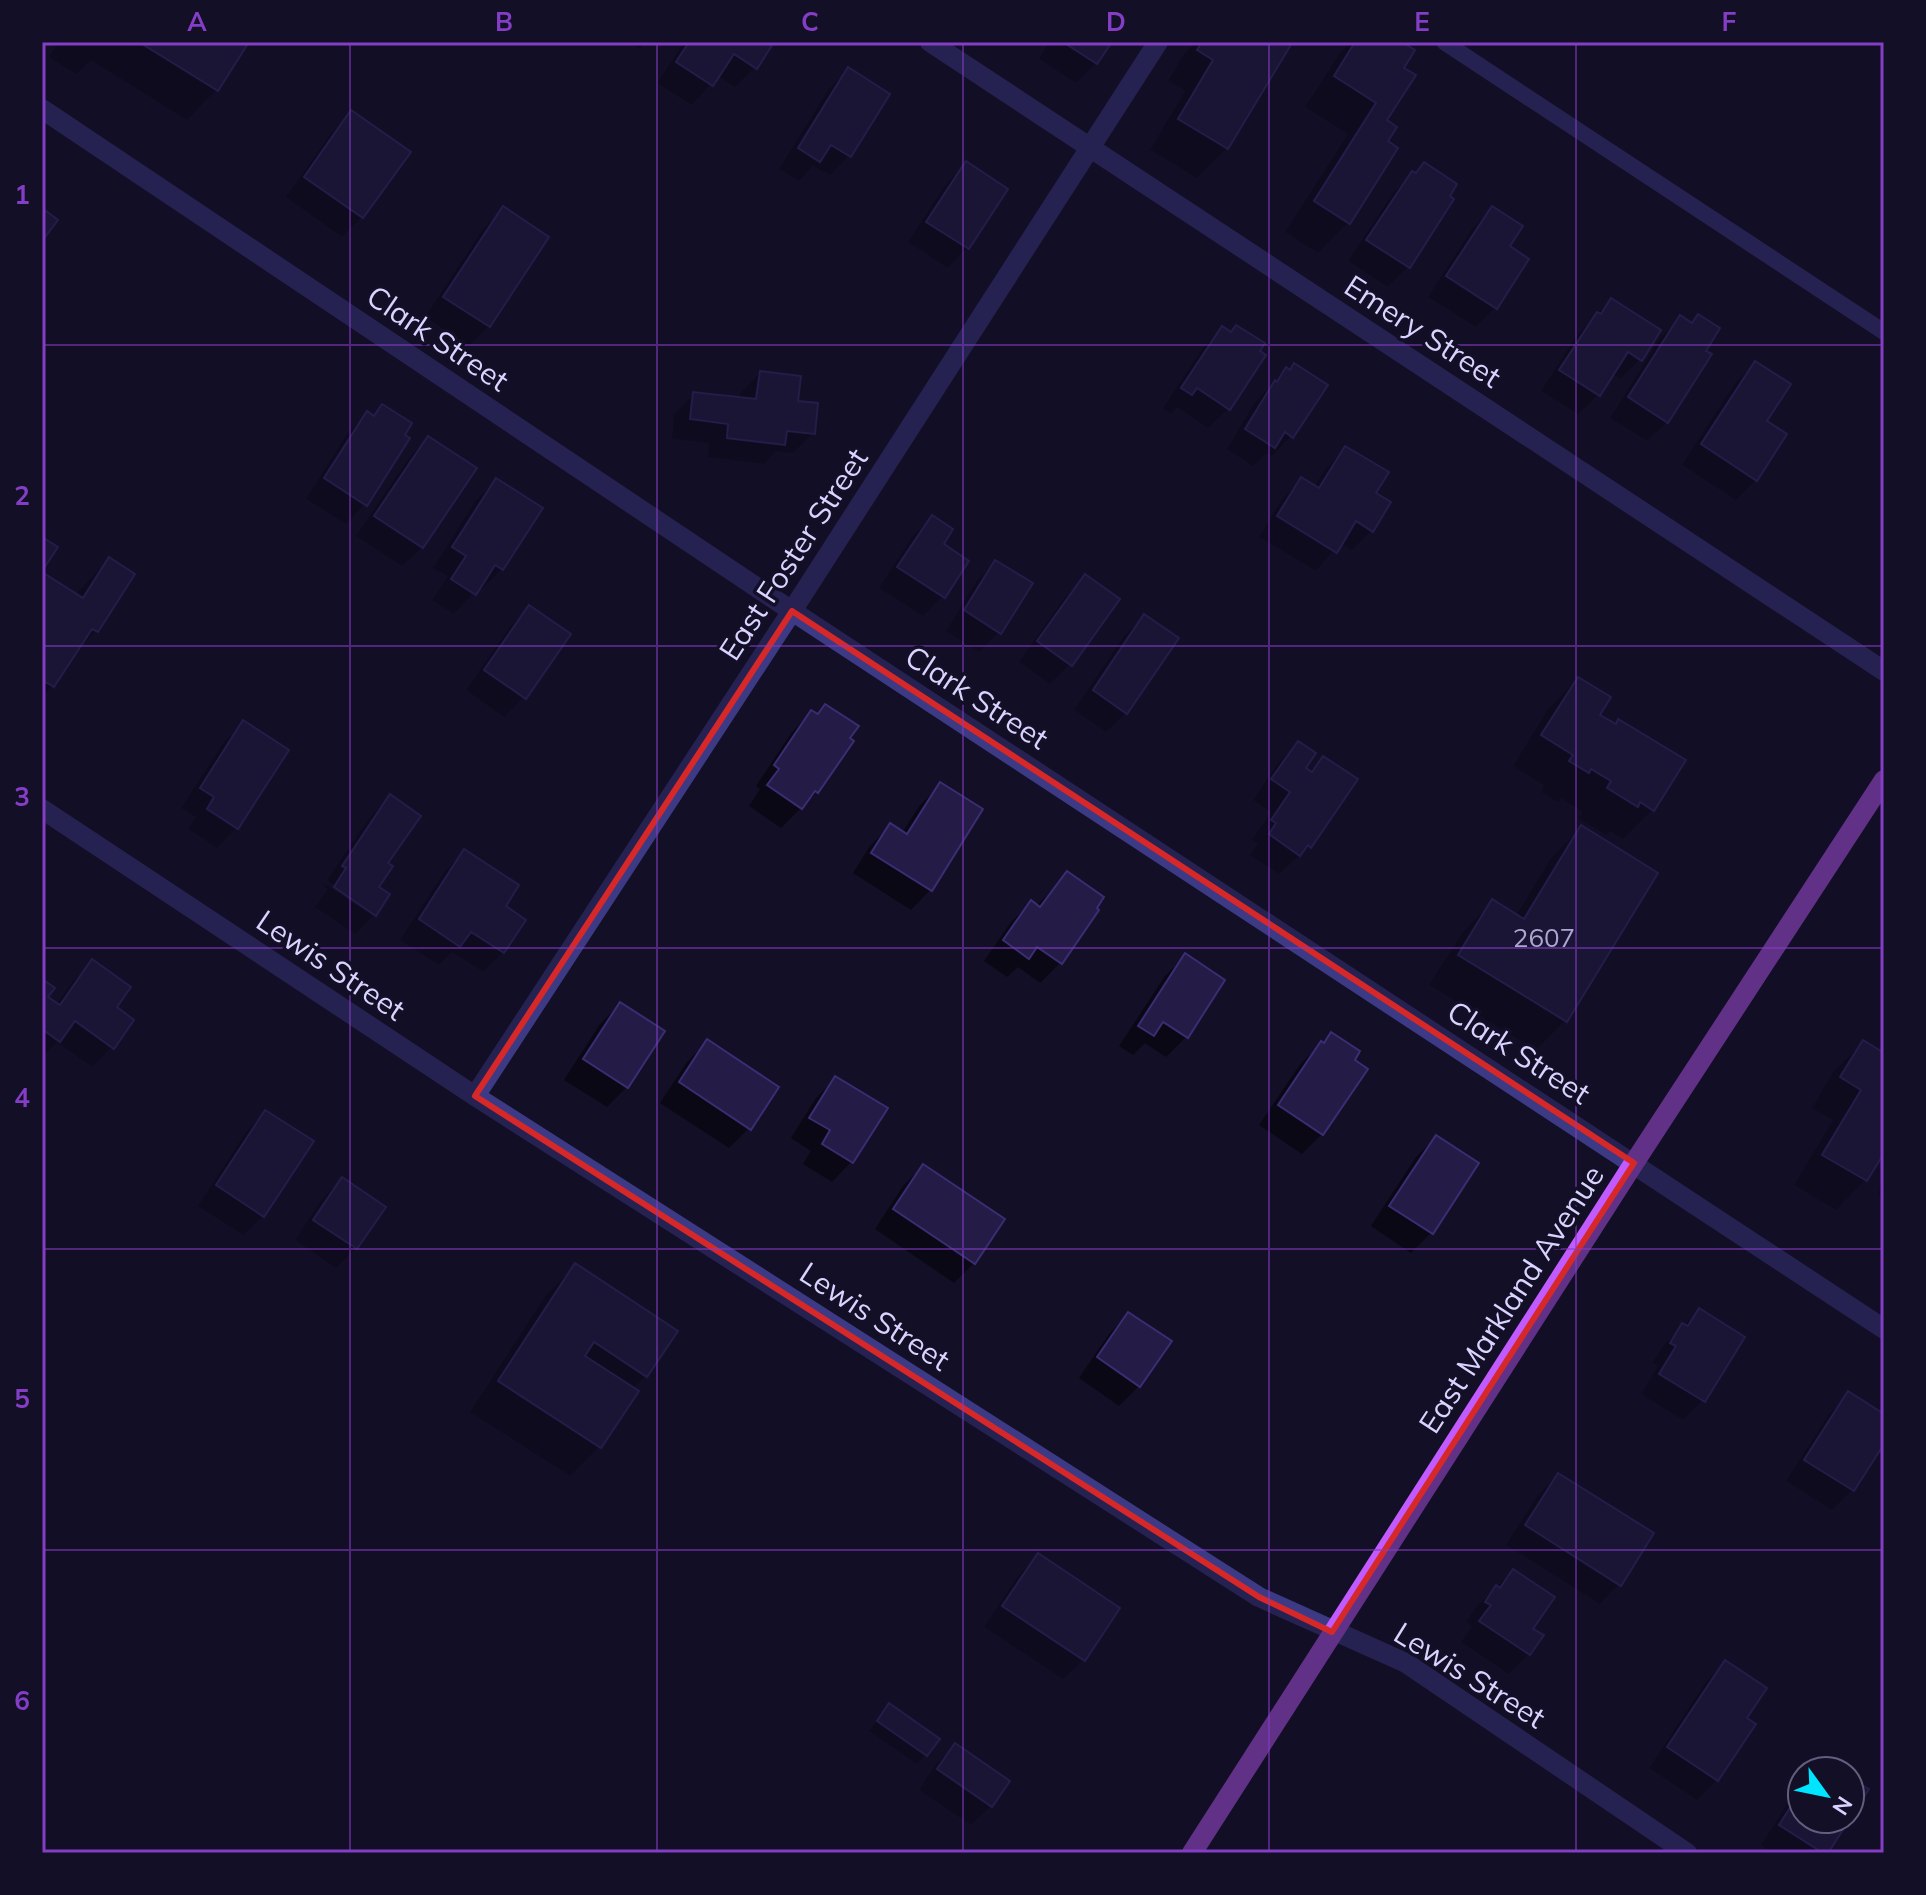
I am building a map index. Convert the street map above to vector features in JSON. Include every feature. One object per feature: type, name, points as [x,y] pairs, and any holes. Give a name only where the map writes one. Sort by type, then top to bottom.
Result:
[{"type":"main road","name":"East Markland Avenue","points":[[1192,1853],[1634,1163],[1884,780]]},
{"type":"street","name":"Emery Street","points":[[930,42],[1884,671]]},
{"type":"street","name":"East Foster Street","points":[[475,1096],[1158,42]]},
{"type":"street","name":"Clark Street","points":[[42,109],[792,611],[1884,1329]]},
{"type":"street","name":"Lewis Street","points":[[42,809],[475,1096],[1259,1597],[1406,1663],[1687,1853]]},
{"type":"lane","points":[[1444,42],[1884,332]]},
{"type":"highlighted area","points":[[792,611],[1634,1163],[1332,1632],[1259,1597],[475,1096]]},
{"type":"building","points":[[139,42],[249,42],[218,91]]},
{"type":"building","points":[[689,42],[774,42],[757,69],[734,54],[713,86],[676,62]]},
{"type":"building","points":[[1063,42],[1112,42],[1097,64]]},
{"type":"building","points":[[1202,42],[1292,43],[1228,149],[1178,119],[1213,60],[1197,50]]},
{"type":"building","points":[[1355,42],[1402,42],[1415,50],[1404,68],[1416,75],[1387,120],[1397,127],[1388,141],[1398,148],[1350,224],[1314,201],[1376,103],[1334,76]]},
{"type":"building","points":[[848,67],[890,94],[851,157],[831,145],[820,162],[798,148]]},
{"type":"building","points":[[351,110],[411,152],[363,218],[304,177]]},
{"type":"building","points":[[966,161],[1008,189],[969,249],[926,222]]},
{"type":"building","points":[[1424,162],[1457,184],[1450,196],[1454,199],[1410,268],[1366,240],[1412,171],[1416,173]]},
{"type":"building","points":[[503,206],[549,237],[490,327],[443,297]]},
{"type":"building","points":[[1492,206],[1523,226],[1510,246],[1529,259],[1497,309],[1446,276]]},
{"type":"building","points":[[42,208],[58,220],[42,241]]},
{"type":"building","points":[[1611,298],[1661,330],[1642,361],[1628,352],[1600,396],[1559,370],[1597,312],[1601,314]]},
{"type":"building","points":[[1698,314],[1720,328],[1706,351],[1712,354],[1668,423],[1628,397],[1680,315],[1692,323]]},
{"type":"building","points":[[1236,325],[1265,343],[1260,351],[1266,355],[1230,410],[1197,388],[1192,395],[1181,388],[1222,326],[1231,332]]},
{"type":"building","points":[[1755,361],[1791,384],[1767,421],[1787,434],[1757,481],[1701,444]]},
{"type":"building","points":[[1294,363],[1328,385],[1293,438],[1285,432],[1275,448],[1245,429],[1275,380],[1277,382],[1286,367],[1290,370]]},
{"type":"building","points":[[760,371],[801,376],[798,401],[818,403],[815,434],[787,431],[785,445],[727,438],[728,424],[690,419],[693,392],[756,399]]},
{"type":"building","points":[[382,404],[412,423],[405,435],[410,438],[367,506],[324,478],[367,411],[374,416]]},
{"type":"building","points":[[428,436],[477,468],[423,548],[374,516]]},
{"type":"building","points":[[1345,446],[1389,472],[1376,493],[1391,502],[1373,532],[1356,521],[1337,553],[1277,516],[1301,477],[1319,488]]},
{"type":"building","points":[[496,478],[543,508],[503,570],[495,565],[476,595],[451,579],[466,556],[452,547]]},
{"type":"building","points":[[932,515],[953,529],[944,544],[969,561],[945,598],[897,567]]},
{"type":"building","points":[[42,537],[58,547],[42,571]]},
{"type":"building","points":[[109,557],[135,574],[98,632],[92,629],[54,687],[42,680],[42,572],[83,598]]},
{"type":"building","points":[[995,560],[1033,583],[1001,634],[964,610]]},
{"type":"building","points":[[1085,574],[1120,599],[1072,666],[1037,641]]},
{"type":"building","points":[[529,605],[571,634],[526,699],[484,670]]},
{"type":"building","points":[[1144,614],[1179,638],[1127,714],[1093,690]]},
{"type":"building","points":[[1578,677],[1611,697],[1600,715],[1616,724],[1618,719],[1686,760],[1654,811],[1640,802],[1638,807],[1607,788],[1611,781],[1569,761],[1573,755],[1541,735]]},
{"type":"building","points":[[825,704],[859,726],[850,738],[854,741],[818,793],[815,791],[802,809],[767,785],[779,769],[774,765],[811,710],[818,714]]},
{"type":"building","points":[[243,720],[289,750],[238,829],[207,809],[214,797],[200,788]]},
{"type":"building","points":[[1298,741],[1316,753],[1306,768],[1312,772],[1323,756],[1358,779],[1311,848],[1308,845],[1300,856],[1269,834],[1276,823],[1271,820],[1290,792],[1271,779]]},
{"type":"building","points":[[940,782],[983,809],[932,891],[871,853],[890,823],[907,834]]},
{"type":"building","points":[[390,794],[421,816],[388,863],[393,866],[379,887],[390,894],[376,916],[334,887],[346,868],[342,866]]},
{"type":"building","points":[[1581,825],[1658,873],[1567,1022],[1458,955],[1492,899],[1524,919]]},
{"type":"building","points":[[464,849],[519,885],[506,906],[526,920],[504,953],[471,932],[460,947],[419,919]]},
{"type":"building","points":[[1067,871],[1104,897],[1097,908],[1099,910],[1062,964],[1037,947],[1029,959],[1003,940],[1031,900],[1040,907]]},
{"type":"building","points":[[1185,953],[1225,980],[1188,1038],[1163,1022],[1154,1036],[1138,1026]]},
{"type":"building","points":[[92,959],[131,987],[117,1007],[134,1020],[114,1049],[75,1021],[60,1042],[42,1029],[42,979],[55,988],[48,997],[60,1005]]},
{"type":"building","points":[[620,1002],[665,1031],[628,1088],[583,1059]]},
{"type":"building","points":[[1331,1032],[1360,1051],[1355,1060],[1368,1069],[1323,1135],[1278,1105],[1321,1041],[1324,1043]]},
{"type":"building","points":[[707,1039],[779,1087],[751,1130],[679,1082]]},
{"type":"building","points":[[1863,1040],[1884,1053],[1884,1153],[1867,1181],[1822,1155],[1861,1090],[1840,1077]]},
{"type":"building","points":[[835,1076],[888,1108],[853,1163],[822,1144],[830,1130],[809,1118]]},
{"type":"building","points":[[265,1110],[314,1141],[264,1217],[216,1185]]},
{"type":"building","points":[[1436,1135],[1479,1163],[1433,1234],[1389,1206]]},
{"type":"building","points":[[923,1164],[1005,1219],[975,1264],[893,1209]]},
{"type":"building","points":[[342,1177],[386,1207],[357,1249],[313,1220]]},
{"type":"building","points":[[575,1263],[678,1331],[647,1377],[594,1342],[585,1356],[639,1391],[601,1448],[498,1381]]},
{"type":"building","points":[[1699,1308],[1745,1337],[1705,1402],[1659,1374],[1676,1346],[1670,1343],[1682,1323],[1688,1326]]},
{"type":"building","points":[[1128,1312],[1172,1341],[1140,1387],[1097,1357]]},
{"type":"building","points":[[1848,1391],[1884,1414],[1884,1444],[1854,1491],[1804,1460]]},
{"type":"building","points":[[1558,1473],[1654,1533],[1621,1586],[1525,1525]]},
{"type":"building","points":[[1038,1553],[1120,1608],[1085,1661],[1002,1606]]},
{"type":"building","points":[[1513,1569],[1555,1597],[1533,1629],[1544,1635],[1530,1655],[1479,1621],[1491,1605],[1485,1602],[1496,1585],[1500,1588]]},
{"type":"building","points":[[1725,1660],[1767,1688],[1747,1718],[1756,1724],[1718,1781],[1667,1747]]},
{"type":"building","points":[[889,1703],[940,1739],[927,1756],[877,1721]]},
{"type":"building","points":[[955,1743],[1010,1781],[992,1807],[937,1769]]},
{"type":"building","points":[[1786,1814],[1786,1829],[1779,1825]]},
{"type":"building","points":[[1795,1835],[1840,1835],[1828,1853]]}]
